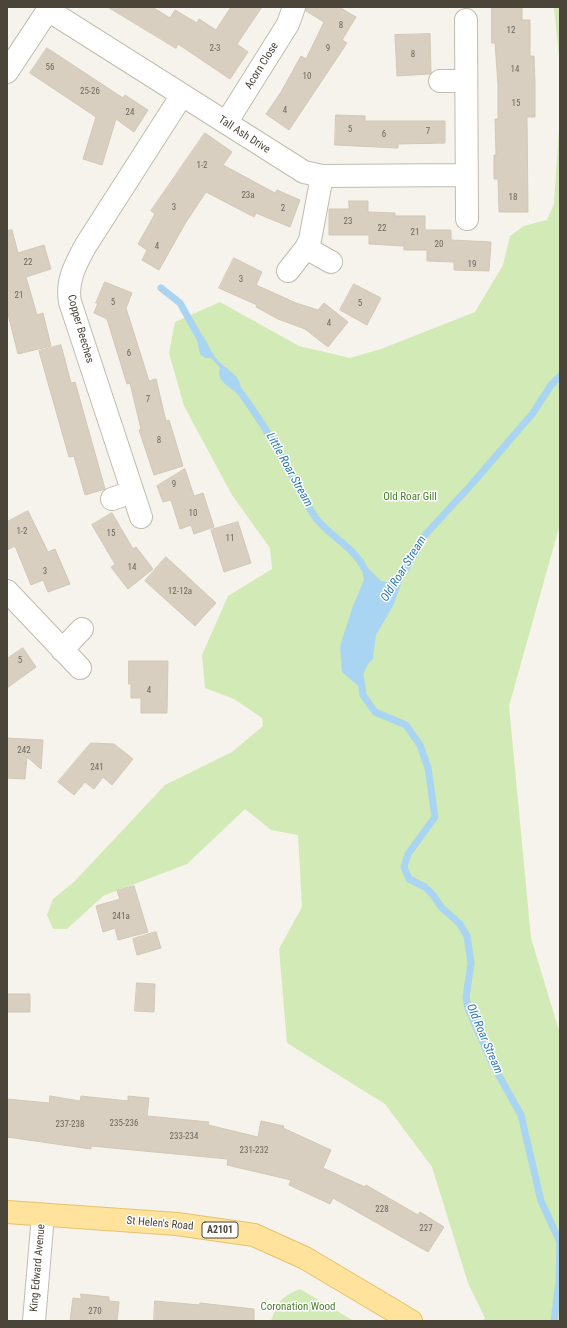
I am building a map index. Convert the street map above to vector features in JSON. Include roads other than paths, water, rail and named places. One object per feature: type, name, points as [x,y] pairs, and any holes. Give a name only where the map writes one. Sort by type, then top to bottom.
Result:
[{"type":"main road","name":"St Helen's Road","points":[[7,1212],[176,1224],[254,1235],[305,1258],[411,1321]]},
{"type":"street","name":"Acorn Close","points":[[226,123],[288,24],[294,7]]},
{"type":"street","name":"Tall Ash Drive","points":[[49,8],[182,95],[304,172],[322,176],[466,175]]},
{"type":"street","points":[[7,72],[49,8]]},
{"type":"street","points":[[466,20],[467,219]]},
{"type":"street","points":[[440,81],[466,81]]},
{"type":"street","name":"Copper Beeches","points":[[141,517],[122,496],[70,302],[69,285],[74,269],[86,245],[182,95]]},
{"type":"street","points":[[288,271],[306,248],[313,228],[322,176]]},
{"type":"street","points":[[306,248],[331,262]]},
{"type":"street","points":[[7,591],[80,668]]},
{"type":"street","points":[[62,650],[82,629]]},
{"type":"street","name":"King Edward Avenue","points":[[34,1321],[43,1215]]},
{"type":"water","points":[[199,335],[203,336],[220,363],[237,378],[241,388],[240,395],[225,384],[220,377],[220,368],[211,358],[205,358],[200,354],[198,345]]},
{"type":"water","points":[[360,560],[381,581],[390,583],[408,565],[393,606],[376,635],[373,659],[365,669],[362,689],[342,672],[340,646],[353,606],[364,580]]},
{"type":"waterway","points":[[161,288],[180,303],[203,344]]},
{"type":"waterway","name":"Old Roar Stream","points":[[404,572],[425,535],[471,485],[533,413],[551,385],[560,376]]},
{"type":"waterway","name":"Little Roar Stream","points":[[235,385],[250,405],[270,437],[312,513],[328,531],[354,554],[364,568]]},
{"type":"waterway","name":"Old Roar Stream","points":[[361,680],[363,695],[375,712],[406,725],[420,745],[428,768],[435,817],[408,854],[404,867],[409,879],[425,887],[433,895],[441,907],[460,924],[467,936],[471,963],[466,997],[468,1008],[492,1063],[521,1115],[541,1201],[560,1242],[559,1282],[554,1321]]},
{"type":"park label","name":"Old Roar Gill","points":[[410,497]]},
{"type":"park label","name":"Coronation Wood","points":[[298,1307]]}]
